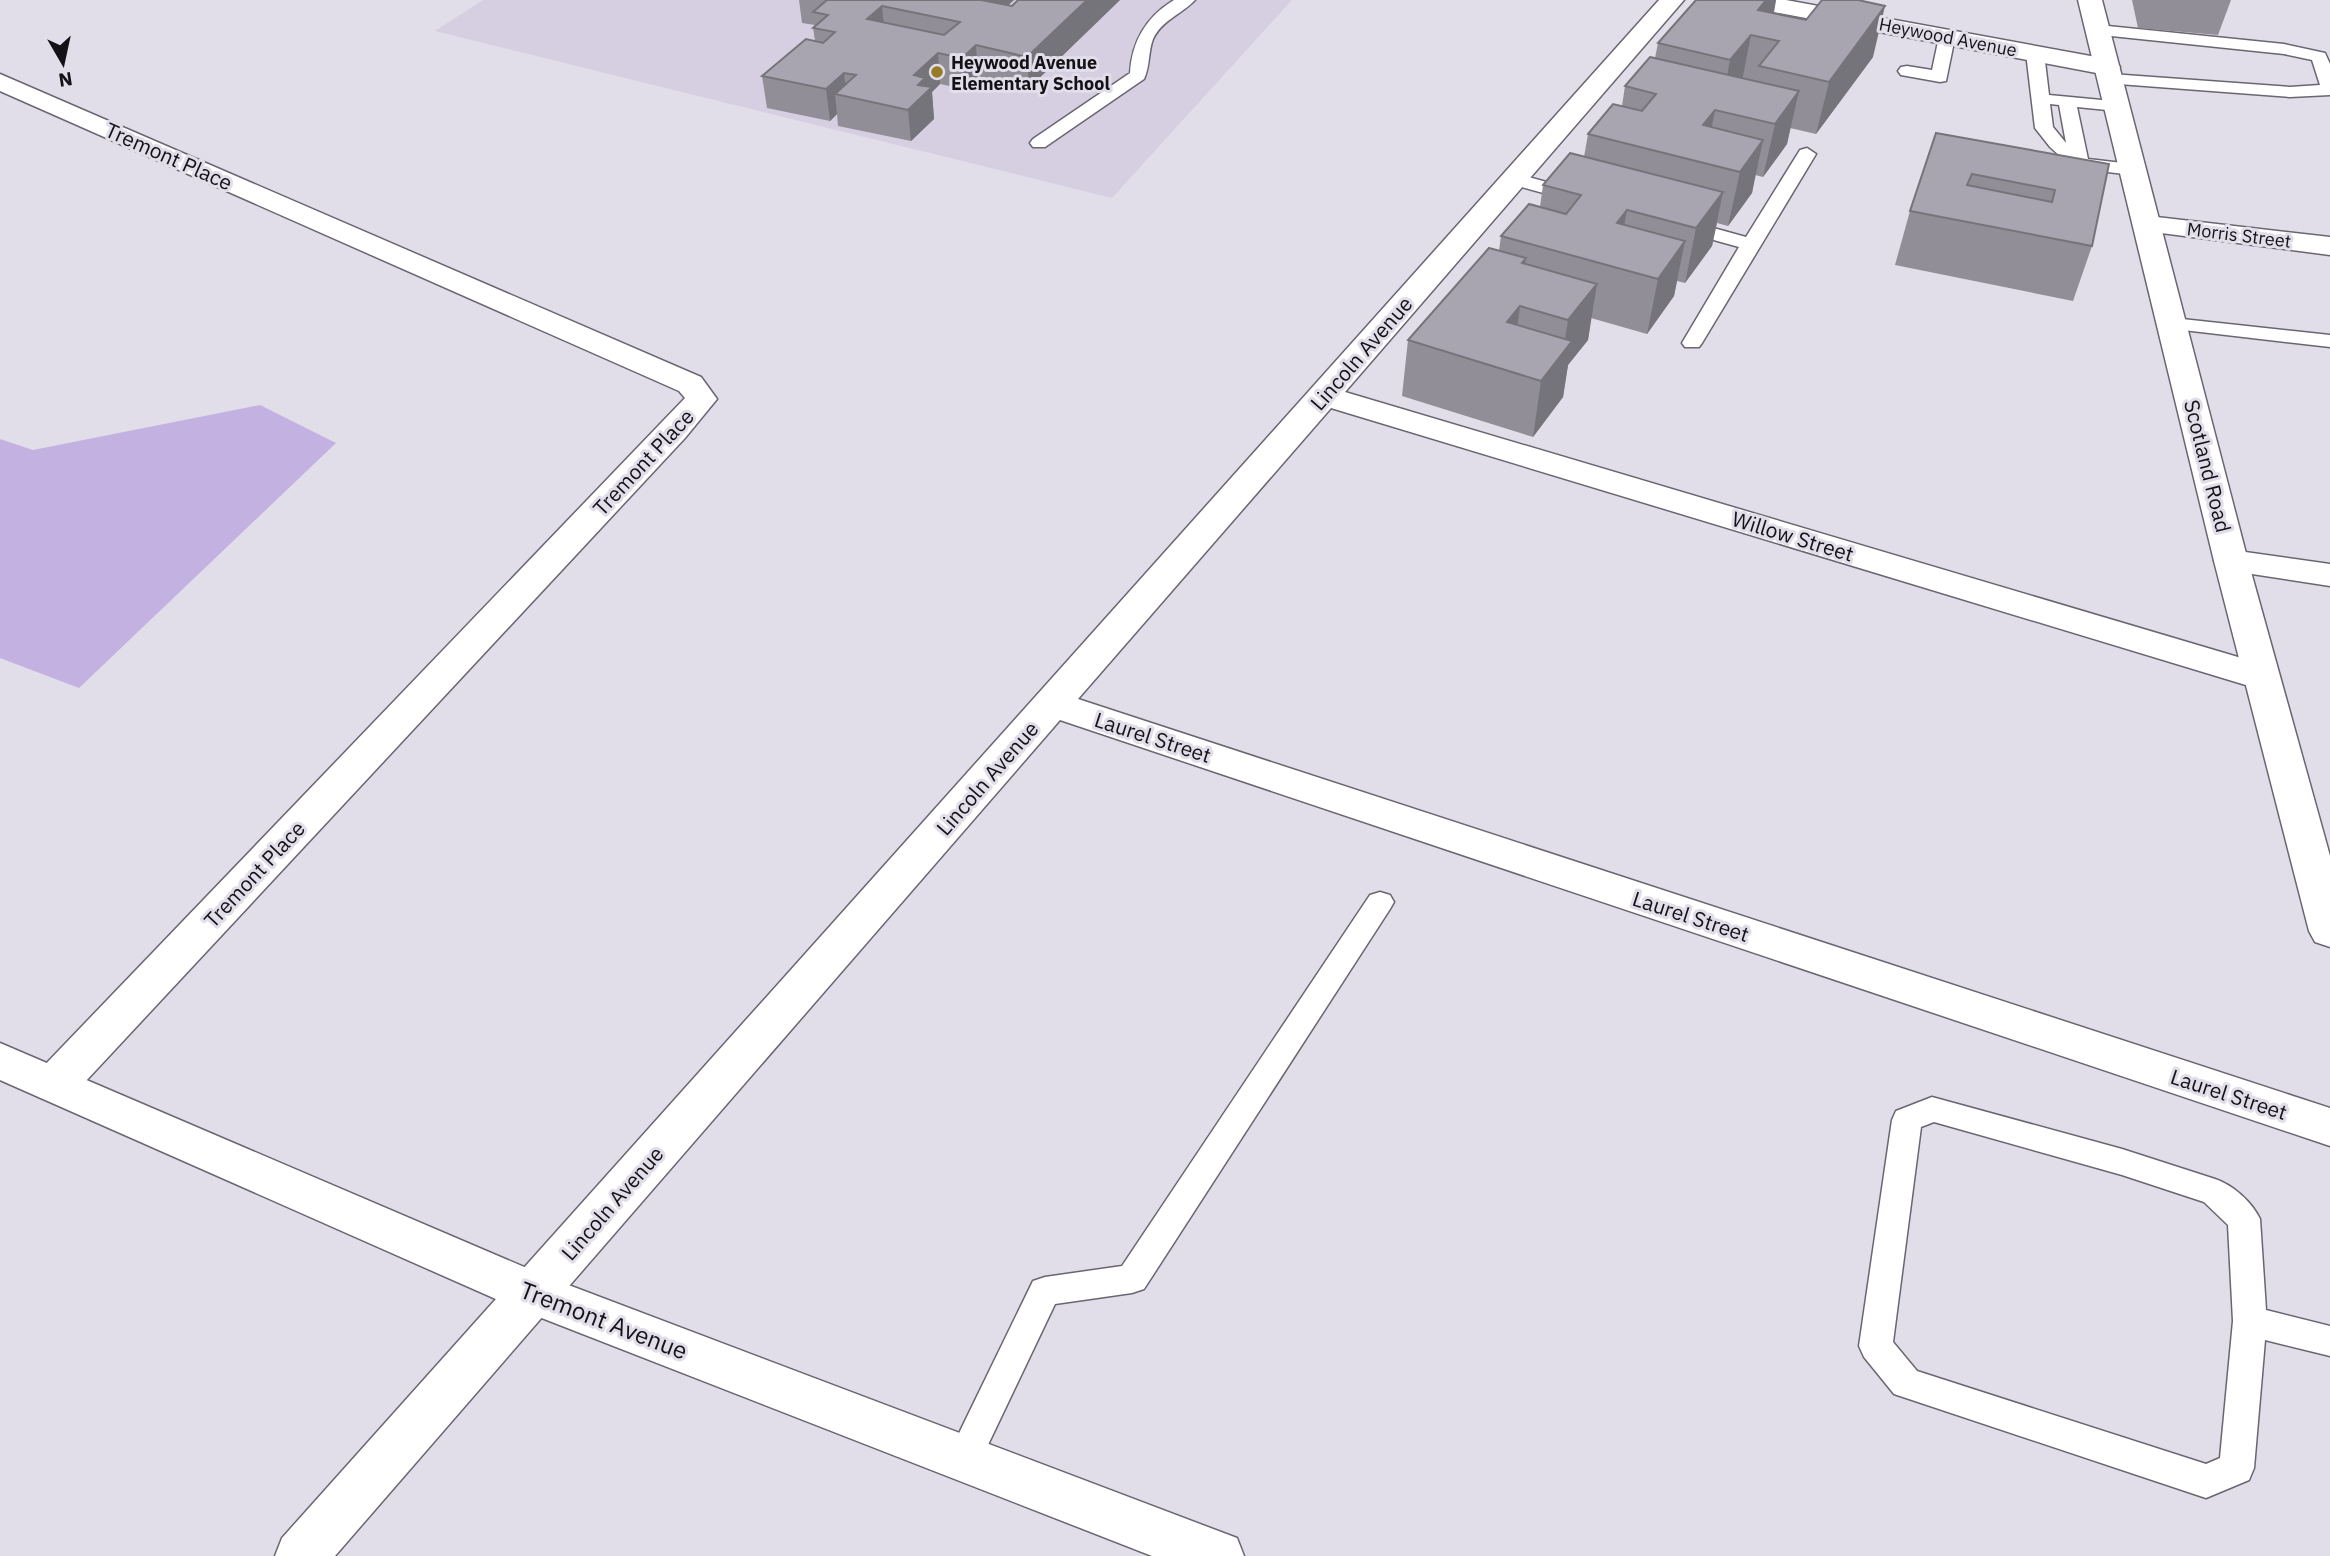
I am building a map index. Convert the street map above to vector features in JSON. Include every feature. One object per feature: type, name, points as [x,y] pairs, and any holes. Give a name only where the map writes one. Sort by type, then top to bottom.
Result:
[{"type":"street","name":"Lincoln Avenue","points":[[301,1556],[1672,0]]},
{"type":"street","name":"Heywood Avenue","points":[[1747,0],[2035,53],[2112,84]]},
{"type":"street","name":"Scotland Road","points":[[2094,15],[2231,561],[2330,931]]},
{"type":"street","name":"Tremont Place","points":[[0,82],[690,384],[701,399],[674,431],[55,1084]]},
{"type":"street","name":"Morris Street","points":[[2148,224],[2330,246]]},
{"type":"street","name":"Willow Street","points":[[1324,396],[2262,677]]},
{"type":"street","points":[[2231,561],[2330,575]]},
{"type":"street","name":"Laurel Street","points":[[1052,704],[2330,1127]]},
{"type":"street","name":"Tremont Avenue","points":[[0,1060],[533,1293],[1218,1556]]},
{"type":"lane","points":[[1039,143],[1138,75],[1142,44],[1161,18],[1177,4],[1187,0]]},
{"type":"lane","points":[[2040,98],[2067,101],[2112,84],[2290,92],[2330,90],[2319,57],[2094,15]]},
{"type":"lane","points":[[1907,71],[1940,77],[1947,37]]},
{"type":"lane","points":[[2035,53],[2044,128],[2056,143],[2080,164],[2133,169]]},
{"type":"lane","points":[[2067,101],[2080,164]]},
{"type":"lane","points":[[1692,344],[1807,154]]},
{"type":"lane","points":[[1514,180],[1593,201]]},
{"type":"lane","points":[[1659,219],[1751,244]]},
{"type":"lane","points":[[2173,324],[2330,341]]},
{"type":"lane","points":[[964,1458],[1045,1292],[1132,1279],[1380,902]]},
{"type":"lane","points":[[1932,1109],[2122,1161],[2215,1192],[2244,1219],[2250,1321],[2237,1468],[2206,1482],[1906,1382],[1876,1346],[1907,1120],[1932,1109]]},
{"type":"lane","points":[[2250,1321],[2330,1340]]},
{"type":"shaded area","points":[[483,0],[1292,0],[1112,198],[435,31]]},
{"type":"shaded area","points":[[260,405],[336,443],[79,688],[0,658],[0,439],[33,450]]},
{"type":"building","points":[[827,0],[981,0],[1012,6],[1018,0],[1087,0],[1027,57],[976,45],[962,58],[938,53],[914,75],[925,78],[918,85],[932,87],[908,110],[835,94],[856,75],[844,73],[826,89],[762,76],[806,39],[823,43],[835,32],[813,28],[828,15],[813,12]],"holes":[[[882,6],[960,22],[944,35],[867,19]]]},
{"type":"building","points":[[1696,0],[1766,0],[1758,10],[1806,20],[1822,0],[1858,0],[1885,6],[1829,82],[1759,66],[1779,41],[1751,35],[1730,60],[1658,43]]},
{"type":"building","points":[[1650,57],[1799,91],[1775,124],[1715,110],[1703,125],[1763,140],[1740,172],[1588,134],[1613,104],[1642,111],[1656,94],[1625,86]]},
{"type":"building","points":[[1936,133],[2109,164],[2092,246],[1910,211]],"holes":[[[1972,174],[2055,190],[2052,202],[1967,185]]]},
{"type":"building","points":[[1570,153],[1723,192],[1696,228],[1627,210],[1617,223],[1685,241],[1658,279],[1501,236],[1529,204],[1566,214],[1581,195],[1543,185]]},
{"type":"building","points":[[1489,248],[1526,258],[1522,263],[1597,284],[1568,320],[1520,306],[1507,322],[1572,341],[1541,381],[1408,340]]},
{"type":"place","name":"Heywood Avenue Elementary School","points":[[937,72]]}]
